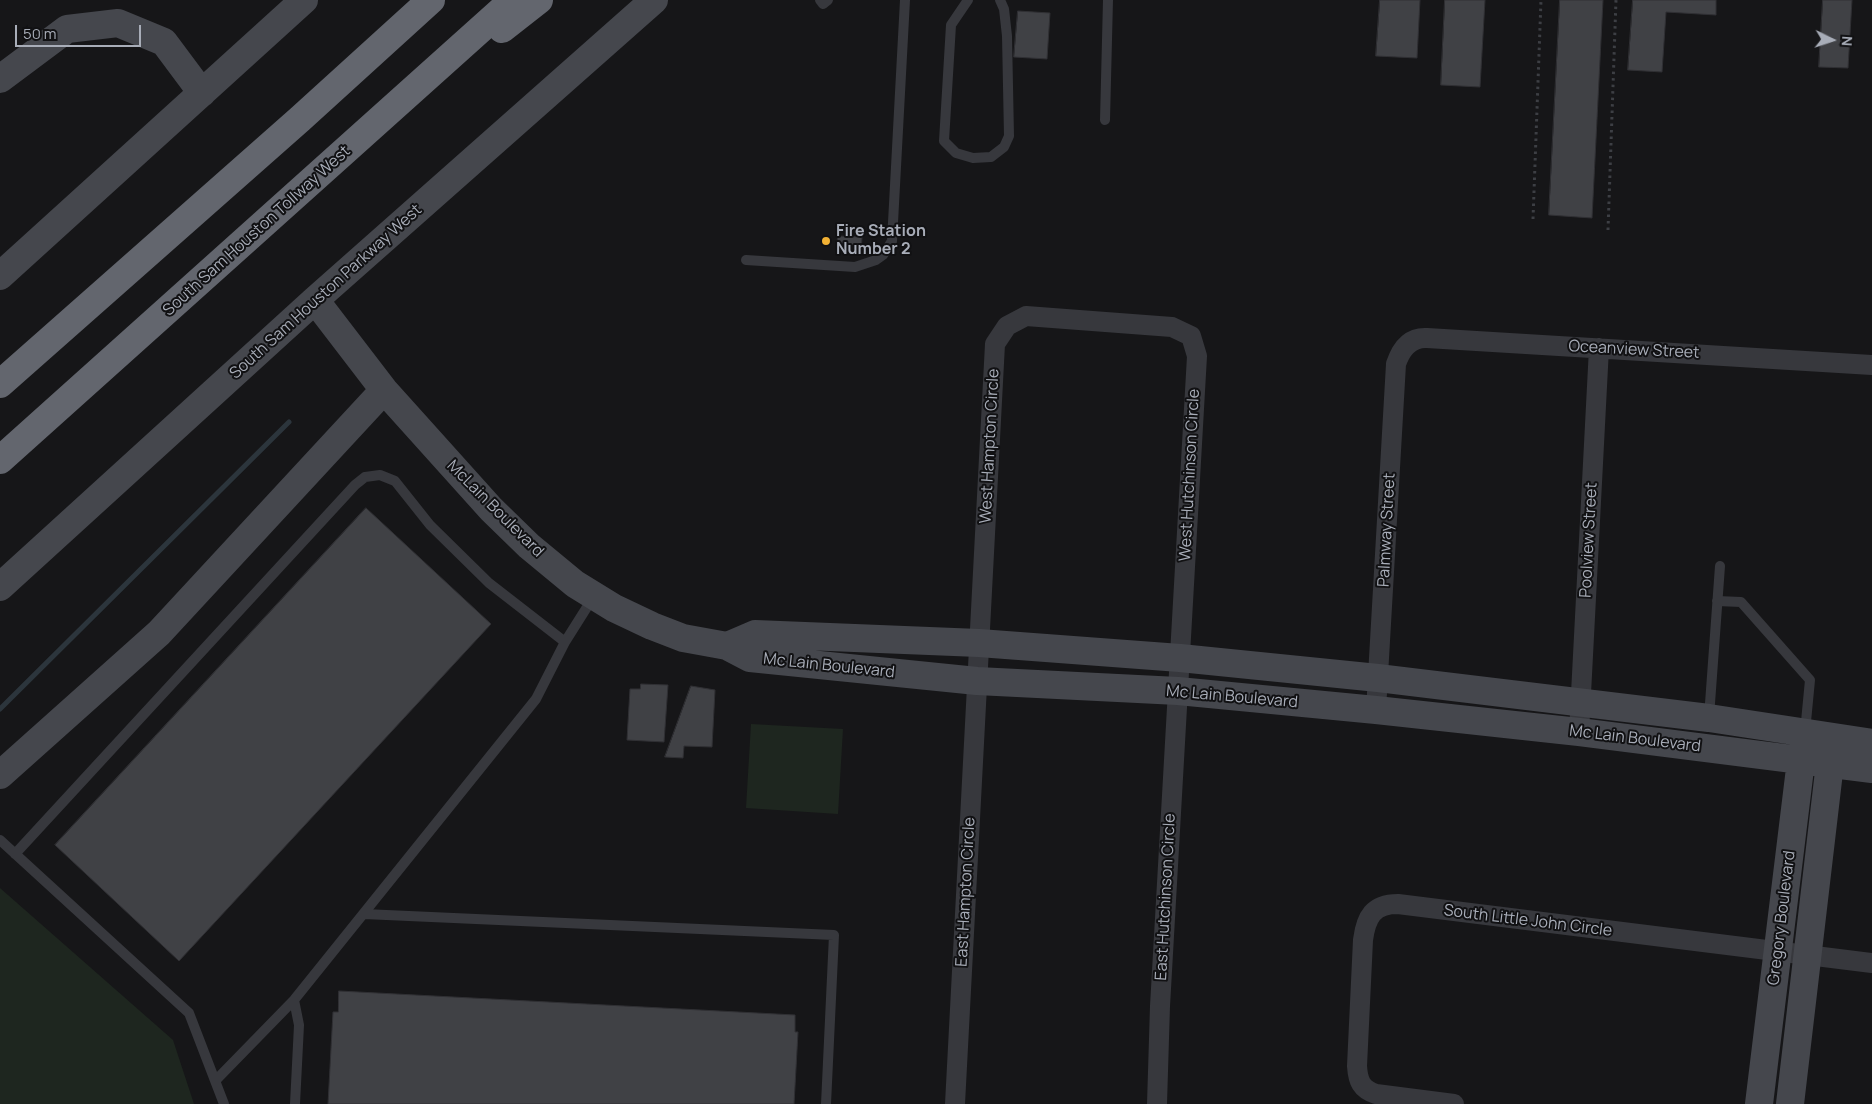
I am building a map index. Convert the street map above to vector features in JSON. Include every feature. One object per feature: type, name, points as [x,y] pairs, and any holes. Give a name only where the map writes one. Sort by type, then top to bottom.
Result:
[{"type":"highway","points":[[300,119],[414,0]]},
{"type":"highway","points":[[0,384],[300,119],[431,0]]},
{"type":"highway","name":"South Sam Houston Tollway West","points":[[0,460],[513,0]]},
{"type":"highway","points":[[375,125],[539,0]]},
{"type":"street","points":[[0,276],[304,0]]},
{"type":"street","name":"South Sam Houston Parkway West","points":[[0,587],[315,300],[654,0]]},
{"type":"street","points":[[0,79],[68,29],[118,23],[164,42],[202,93]]},
{"type":"street","name":"McLain Boulevard","points":[[315,300],[384,390],[491,509],[529,546],[575,584],[614,608],[652,626],[684,638],[727,646]]},
{"type":"street","name":"West Hampton Circle","points":[[977,681],[995,344],[1008,326],[1026,316],[1116,323]]},
{"type":"street","name":"West Hutchinson Circle","points":[[1116,323],[1172,327],[1191,336],[1197,356],[1178,691]]},
{"type":"street","name":"Oceanview Street","points":[[1401,351],[1411,342],[1421,338],[1872,364]]},
{"type":"street","name":"Poolview Street","points":[[1579,732],[1599,348]]},
{"type":"street","name":"Palmway Street","points":[[1376,710],[1396,364],[1401,351]]},
{"type":"street","points":[[0,775],[159,633],[384,390]]},
{"type":"street","name":"Mc Lain Boulevard","points":[[727,646],[755,634],[979,644],[1180,658],[1378,678],[1581,702],[1709,718],[1872,743]]},
{"type":"street","points":[[836,667],[838,638]]},
{"type":"street","name":"Mc Lain Boulevard","points":[[727,646],[750,658],[977,681],[1178,691],[1376,710],[1579,732],[1872,770]]},
{"type":"street","name":"East Hampton Circle","points":[[955,1104],[977,681]]},
{"type":"street","name":"East Hutchinson Circle","points":[[1157,1104],[1178,691]]},
{"type":"street","points":[[1706,748],[1709,718]]},
{"type":"street","name":"Gregory Boulevard","points":[[1759,1104],[1805,733]]},
{"type":"street","name":"Gregory Boulevard","points":[[1790,1104],[1834,738]]},
{"type":"street","name":"South Little John Circle","points":[[1454,1104],[1380,1095],[1366,1090],[1359,1081],[1356,1066],[1364,930],[1372,913],[1386,905],[1408,906],[1872,962]]},
{"type":"lane","points":[[820,0],[823,4],[828,0]]},
{"type":"lane","points":[[746,260],[855,267],[876,260],[890,245],[892,241],[905,0]]},
{"type":"lane","points":[[968,0],[951,25],[944,140],[956,153],[973,158],[991,157],[1004,147],[1009,136],[1007,36],[1004,9],[1000,0]]},
{"type":"lane","points":[[1104,120],[1108,0]]},
{"type":"lane","points":[[15,854],[348,492],[365,476],[380,475],[395,481],[430,525],[489,583],[565,642]]},
{"type":"lane","points":[[1709,718],[1720,566]]},
{"type":"lane","points":[[216,1080],[294,1000],[536,699],[565,642],[594,596]]},
{"type":"lane","points":[[1717,600],[1741,602],[1810,680],[1805,733]]},
{"type":"lane","points":[[0,840],[189,1013],[224,1104]]},
{"type":"lane","points":[[364,914],[834,935],[826,1104]]},
{"type":"lane","points":[[294,1000],[299,1025],[295,1104]]},
{"type":"path","points":[[1533,219],[1541,0]]},
{"type":"path","points":[[1608,230],[1616,0]]},
{"type":"shaded area","points":[[751,724],[843,729],[838,814],[746,808]]},
{"type":"shaded area","points":[[0,888],[173,1040],[194,1104],[0,1104]]},
{"type":"building","points":[[1380,0],[1420,0],[1417,58],[1376,56]]},
{"type":"building","points":[[1445,0],[1485,0],[1480,87],[1441,85]]},
{"type":"building","points":[[1560,0],[1603,0],[1592,218],[1549,215]]},
{"type":"building","points":[[1633,0],[1716,0],[1716,15],[1666,12],[1662,72],[1628,70]]},
{"type":"building","points":[[1823,0],[1852,0],[1848,68],[1819,67]]},
{"type":"building","points":[[1018,11],[1050,13],[1047,59],[1014,57]]},
{"type":"building","points":[[838,236],[862,237],[861,253],[837,252]]},
{"type":"building","points":[[366,508],[491,624],[179,961],[55,845]]},
{"type":"building","points":[[641,684],[668,685],[664,742],[627,740],[630,689],[640,689]]},
{"type":"building","points":[[691,686],[715,690],[712,747],[684,746],[683,758],[665,757]]},
{"type":"building","points":[[339,991],[795,1015],[795,1032],[798,1032],[794,1104],[328,1104],[333,1012],[338,1012]]},
{"type":"waterway","points":[[0,709],[289,422]]},
{"type":"place","name":"Fire Station Number 2","points":[[826,241]]}]
